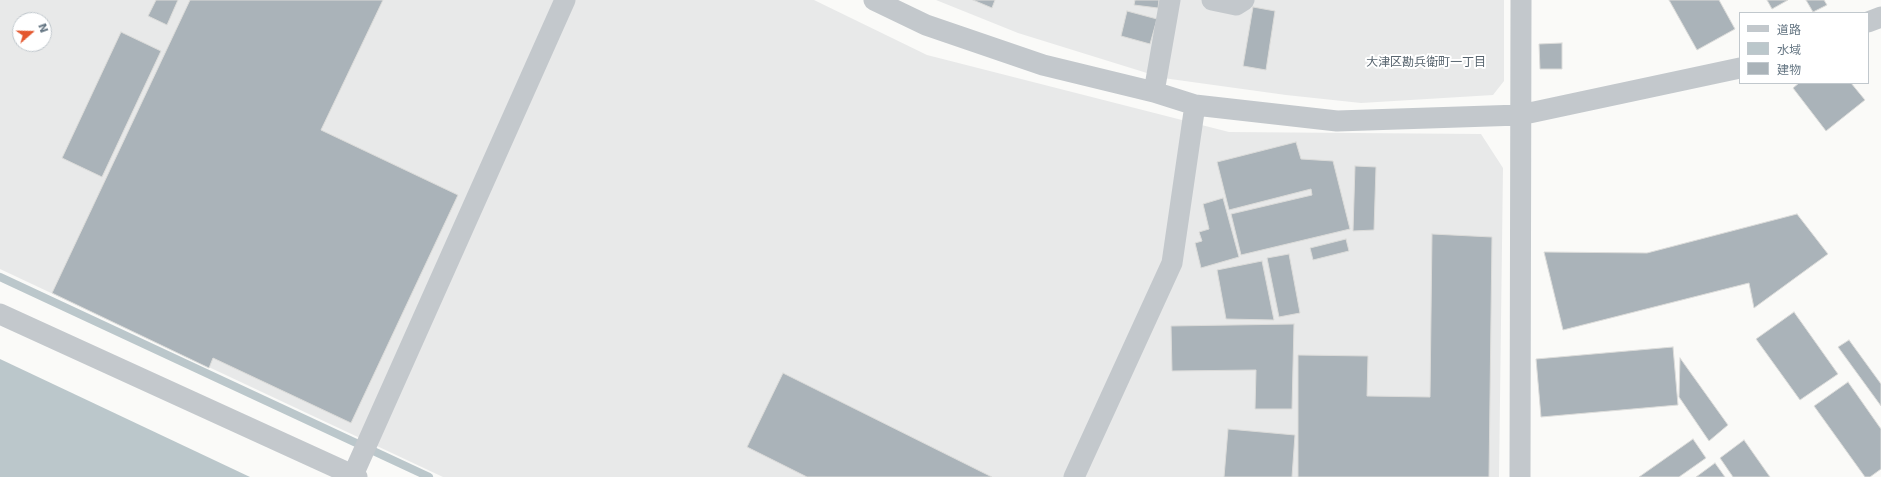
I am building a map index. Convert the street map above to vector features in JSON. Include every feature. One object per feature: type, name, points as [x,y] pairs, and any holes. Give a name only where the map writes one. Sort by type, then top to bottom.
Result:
[{"type":"street","points":[[0,314],[355,476],[565,0]]},
{"type":"street","points":[[874,0],[926,25],[1043,65],[1154,92],[1195,105],[1337,121],[1520,114],[1739,68]]},
{"type":"street","points":[[1154,92],[1170,0]]},
{"type":"street","points":[[1212,0],[1236,5],[1244,0]]},
{"type":"street","points":[[1520,477],[1521,0]]},
{"type":"street","points":[[1869,22],[1881,17]]},
{"type":"street","points":[[1074,477],[1172,264],[1195,105]]},
{"type":"shaded area","points":[[0,0],[814,0],[927,55],[1229,132],[1481,134],[1503,168],[1499,477],[443,477],[0,269]]},
{"type":"shaded area","points":[[936,0],[1504,0],[1504,81],[1493,95],[1361,103],[1286,95],[1163,78],[1018,33]]},
{"type":"water","points":[[0,359],[250,477],[0,477]]},
{"type":"building","points":[[156,0],[178,0],[167,25],[148,16]]},
{"type":"building","points":[[190,0],[383,0],[321,130],[458,195],[351,423],[213,358],[209,368],[52,293]]},
{"type":"building","points":[[973,0],[995,0],[992,8]]},
{"type":"building","points":[[1135,0],[1159,0],[1158,8],[1134,5]]},
{"type":"building","points":[[1669,0],[1719,0],[1735,29],[1697,50]]},
{"type":"building","points":[[1767,0],[1788,0],[1772,9]]},
{"type":"building","points":[[1806,0],[1824,0],[1827,5],[1813,12]]},
{"type":"building","points":[[1253,7],[1275,11],[1266,70],[1243,66]]},
{"type":"building","points":[[1127,11],[1157,19],[1150,44],[1121,36]]},
{"type":"building","points":[[121,32],[161,51],[102,177],[62,158]]},
{"type":"building","points":[[1562,43],[1562,69],[1540,69],[1539,44]]},
{"type":"building","points":[[1798,84],[1852,84],[1865,100],[1826,131],[1793,88]]},
{"type":"building","points":[[1296,142],[1301,159],[1333,161],[1350,229],[1241,255],[1231,214],[1312,195],[1311,189],[1229,210],[1217,162]]},
{"type":"building","points":[[1355,166],[1376,167],[1374,230],[1353,231]]},
{"type":"building","points":[[1223,198],[1239,257],[1201,268],[1195,243],[1202,241],[1199,232],[1209,229],[1203,204]]},
{"type":"building","points":[[1797,214],[1828,254],[1754,308],[1749,283],[1563,330],[1544,252],[1647,253]]},
{"type":"building","points":[[1432,234],[1492,237],[1489,477],[1298,477],[1298,355],[1368,356],[1367,396],[1430,397]]},
{"type":"building","points":[[1346,239],[1349,251],[1313,260],[1310,248]]},
{"type":"building","points":[[1289,254],[1300,313],[1279,317],[1267,258]]},
{"type":"building","points":[[1262,261],[1274,320],[1226,319],[1217,270]]},
{"type":"building","points":[[1794,312],[1838,374],[1800,400],[1756,339]]},
{"type":"building","points":[[1294,324],[1292,409],[1255,409],[1256,370],[1172,371],[1171,326]]},
{"type":"building","points":[[1849,340],[1881,384],[1881,406],[1838,347]]},
{"type":"building","points":[[1673,347],[1678,405],[1541,417],[1536,359]]},
{"type":"building","points":[[1680,358],[1728,425],[1709,441],[1679,397]]},
{"type":"building","points":[[783,373],[992,477],[807,477],[747,447]]},
{"type":"building","points":[[1848,382],[1881,429],[1881,469],[1870,477],[1865,477],[1814,406]]},
{"type":"building","points":[[1228,429],[1295,435],[1292,477],[1224,477]]},
{"type":"building","points":[[1693,439],[1706,458],[1679,477],[1639,477]]},
{"type":"building","points":[[1744,440],[1770,477],[1733,477],[1720,458]]},
{"type":"building","points":[[1715,463],[1725,477],[1696,477]]},
{"type":"waterway","points":[[0,277],[429,477]]},
{"type":"district","name":"大津区勘兵衛町一丁目","points":[[1426,63]]}]
